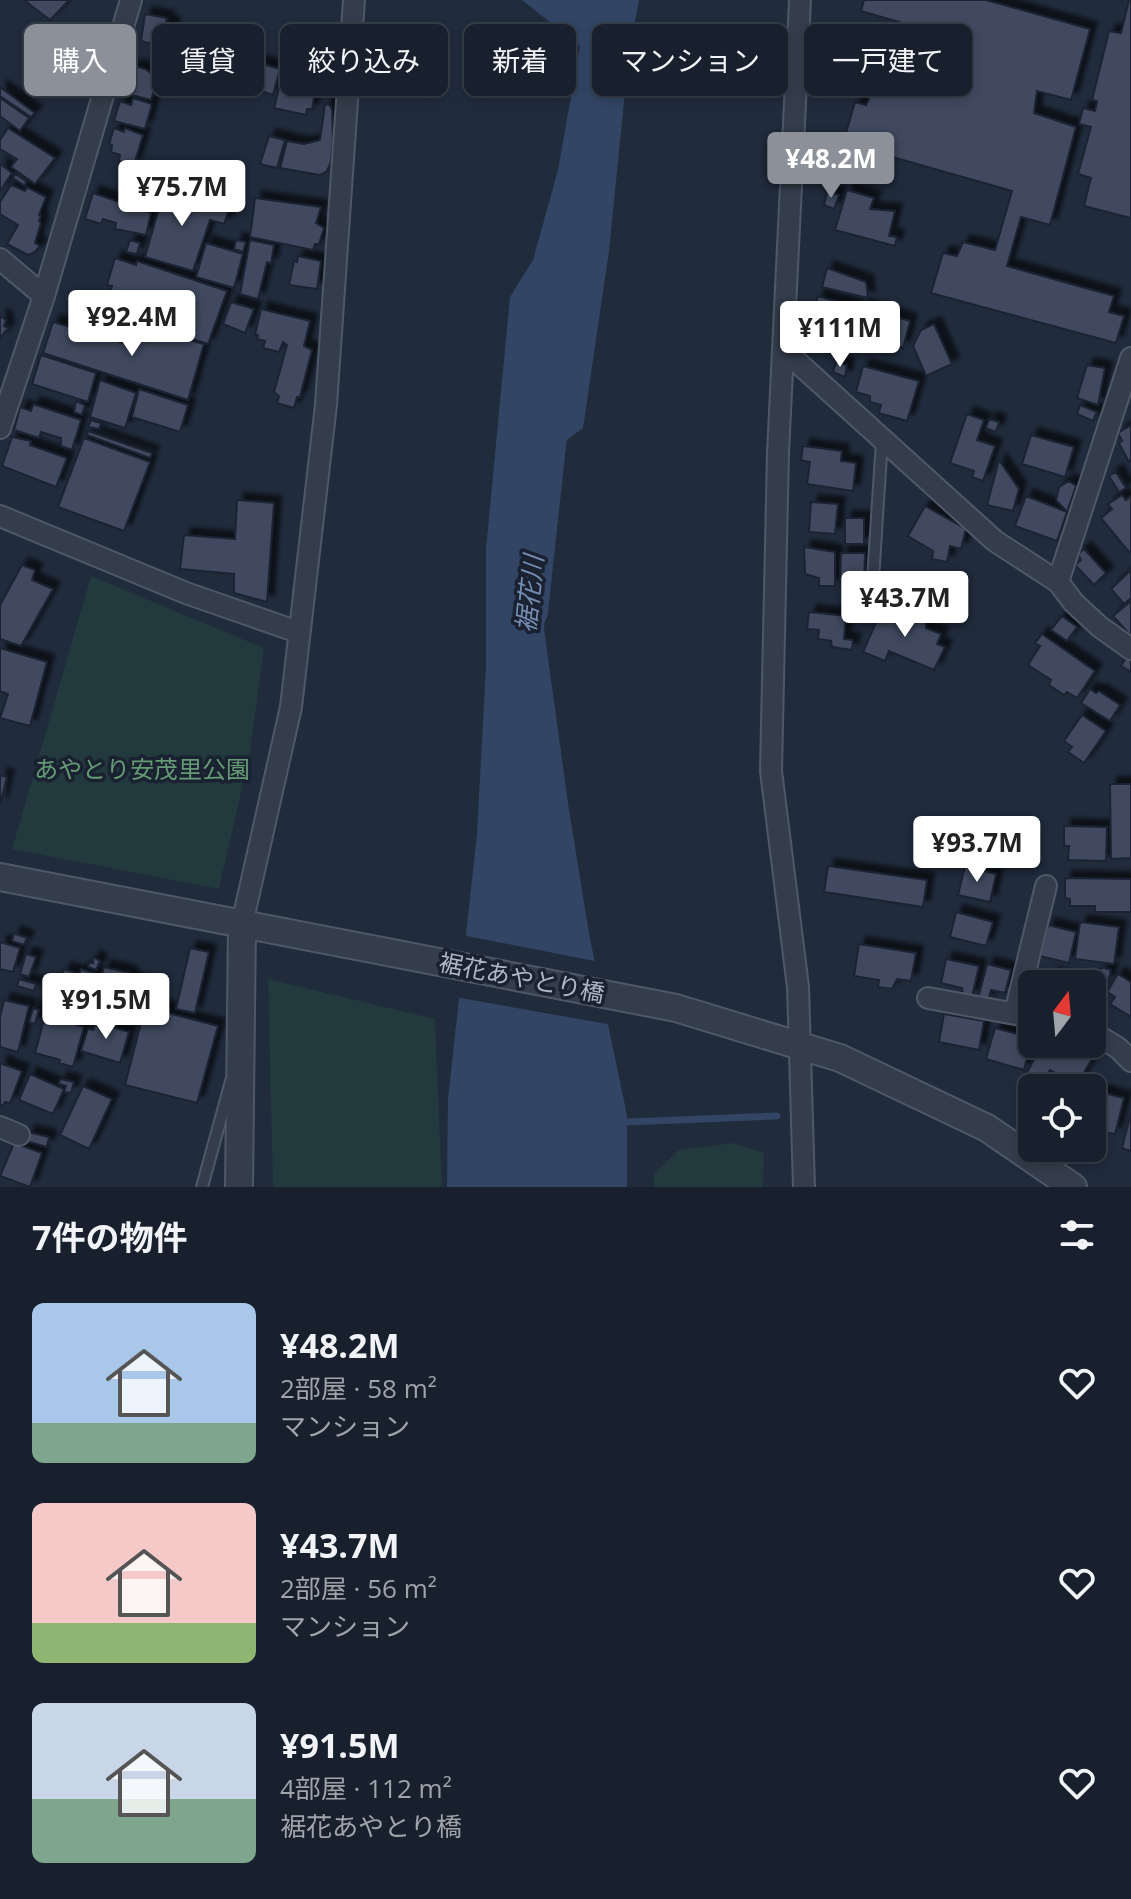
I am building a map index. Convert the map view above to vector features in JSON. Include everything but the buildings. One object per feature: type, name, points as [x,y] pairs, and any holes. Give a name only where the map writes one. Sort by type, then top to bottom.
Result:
[{"type":"street","points":[[0,428],[44,296],[131,0]]},
{"type":"street","points":[[239,1187],[240,1069],[254,925],[291,707],[326,405],[354,0]]},
{"type":"street","points":[[800,0],[778,453],[771,771],[798,987],[788,1041],[804,1187]]},
{"type":"street","points":[[0,259],[44,296]]},
{"type":"street","points":[[785,351],[995,541],[1058,582],[1074,603],[1131,649]]},
{"type":"street","points":[[1058,582],[1131,358]]},
{"type":"street","points":[[0,516],[186,593],[298,632]]},
{"type":"street","name":"裾花あやとり橋","points":[[0,877],[676,1008],[840,1058],[987,1128],[1073,1187]]},
{"type":"street","points":[[1031,970],[1046,886]]},
{"type":"street","points":[[928,998],[1018,1014]]},
{"type":"street","points":[[1106,1039],[1131,1061]]},
{"type":"lane","points":[[871,610],[882,438]]},
{"type":"lane","points":[[202,1187],[231,1080],[240,1069]]},
{"type":"lane","points":[[796,1187],[803,1158]]},
{"type":"green space","name":"あやとり安茂里公園","points":[[91,576],[264,648],[249,758],[219,889],[12,849]]},
{"type":"green space","points":[[268,979],[435,1019],[442,1187],[273,1187]]},
{"type":"green space","points":[[733,1143],[764,1153],[763,1187],[654,1187],[654,1174],[679,1150]]},
{"type":"water","points":[[522,0],[639,0],[634,24],[592,24],[592,96],[625,96],[609,251],[583,428],[568,439],[542,478],[533,556],[548,575],[544,629],[590,939],[627,1115],[627,1187],[447,1187],[448,1099],[477,834],[486,667],[486,549],[510,297],[533,260],[558,170],[571,96],[576,96],[580,46],[576,43],[576,24],[552,24]]},
{"type":"pier","points":[[462,935],[599,962],[613,1025],[455,997]]},
{"type":"waterway","name":"裾花川","points":[[527,611],[547,427]]},
{"type":"waterway","points":[[627,1122],[777,1116]]}]
